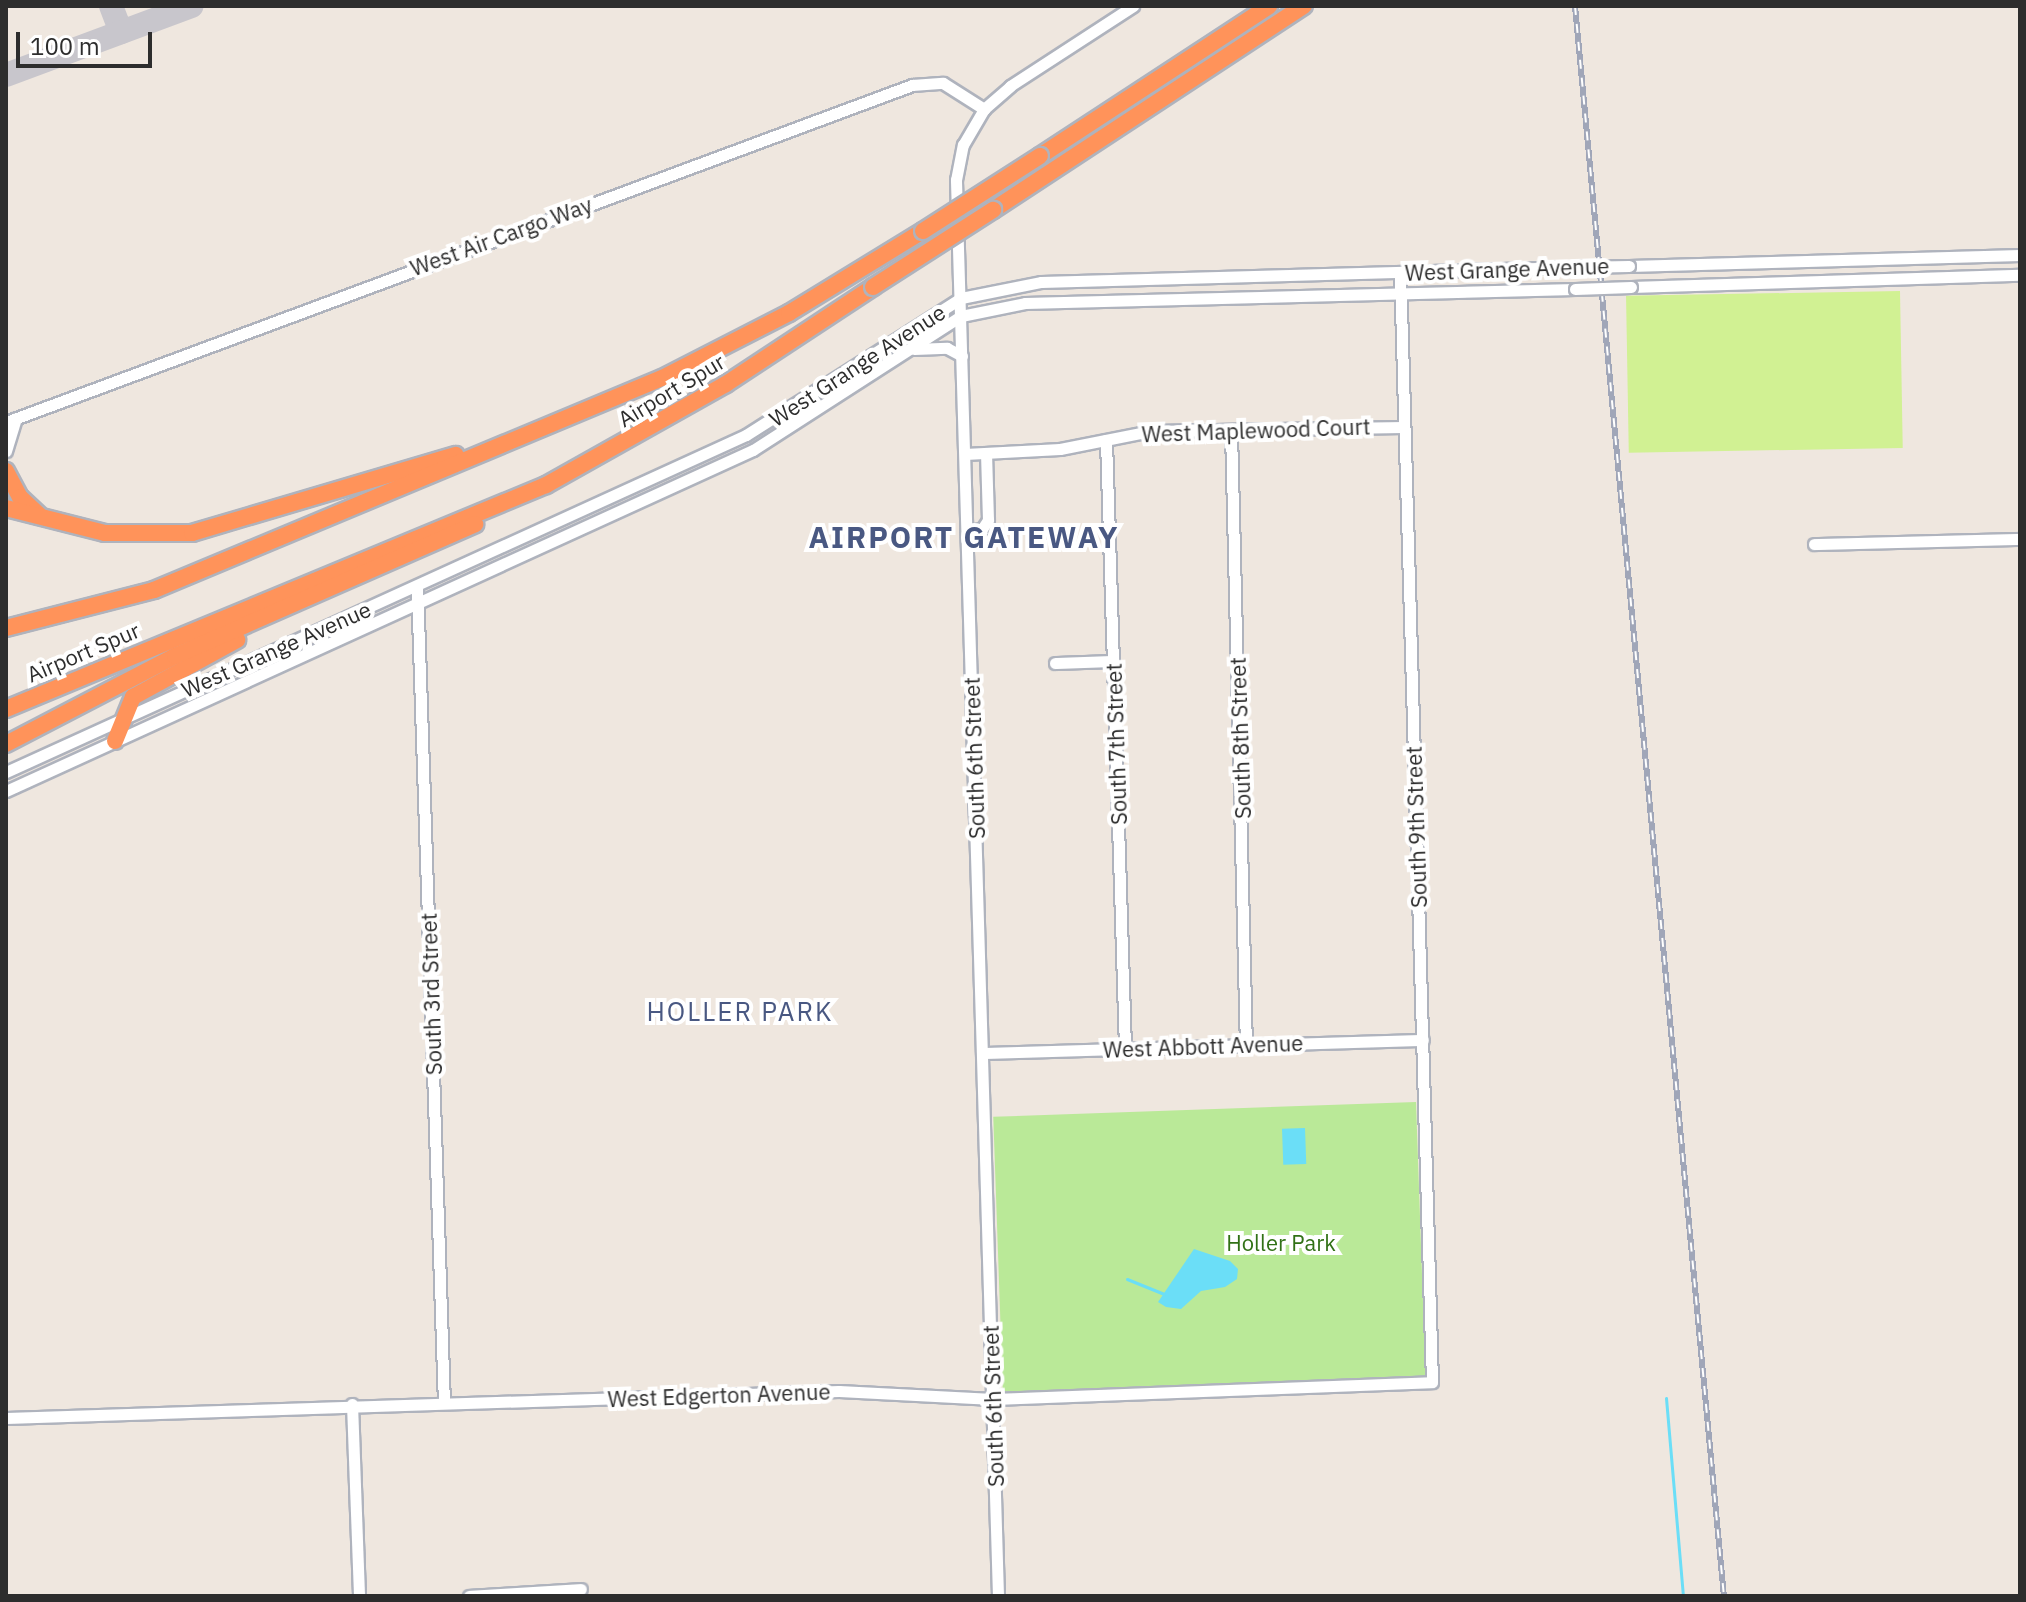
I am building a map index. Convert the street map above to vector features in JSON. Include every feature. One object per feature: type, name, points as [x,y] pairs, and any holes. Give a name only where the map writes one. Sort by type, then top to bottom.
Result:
[{"type":"highway","name":"Airport Spur","points":[[6,628],[154,590],[730,346],[923,231],[1269,6]]},
{"type":"highway","name":"Airport Spur","points":[[6,709],[546,485],[726,384],[1304,6]]},
{"type":"highway","points":[[6,508],[116,534],[203,531],[531,432]]},
{"type":"highway","points":[[6,471],[20,497],[43,518]]},
{"type":"highway","points":[[6,744],[175,656],[456,534],[546,485]]},
{"type":"highway","points":[[115,741],[133,697],[319,594]]},
{"type":"street","name":"South 6th Street","points":[[998,1596],[957,164],[984,109],[1010,86],[1133,6]]},
{"type":"street","name":"West Air Cargo Way","points":[[6,451],[11,421],[912,85],[943,83],[984,109]]},
{"type":"street","name":"West Grange Avenue","points":[[6,772],[713,451],[781,416],[961,298],[1041,282],[2020,255]]},
{"type":"street","points":[[1960,257],[1961,277]]},
{"type":"street","points":[[1823,260],[1823,281]]},
{"type":"street","name":"South 9th Street","points":[[1400,272],[1432,1382]]},
{"type":"street","name":"West Grange Avenue","points":[[6,791],[719,466],[791,430],[961,316],[1042,303],[2020,275]]},
{"type":"street","points":[[1219,276],[1219,299]]},
{"type":"street","points":[[1041,282],[1042,303]]},
{"type":"street","points":[[910,349],[947,348],[962,356]]},
{"type":"street","name":"West Maplewood Court","points":[[965,454],[1060,449],[1151,431],[1404,427]]},
{"type":"street","name":"South 8th Street","points":[[1231,430],[1246,1046]]},
{"type":"street","name":"South 7th Street","points":[[1106,440],[1125,1049]]},
{"type":"street","points":[[713,451],[719,466]]},
{"type":"street","points":[[967,531],[982,529],[988,520],[986,453]]},
{"type":"street","points":[[1814,544],[2020,539]]},
{"type":"street","points":[[475,559],[482,575]]},
{"type":"street","name":"South 3rd Street","points":[[417,586],[444,1403]]},
{"type":"street","points":[[1055,663],[1113,661]]},
{"type":"street","name":"West Abbott Avenue","points":[[982,1053],[1423,1040]]},
{"type":"street","name":"West Edgerton Avenue","points":[[6,1418],[352,1404],[895,1390],[993,1399],[1432,1382]]},
{"type":"street","points":[[352,1404],[359,1596]]},
{"type":"street","points":[[469,1596],[581,1589]]},
{"type":"green space","points":[[1900,291],[1903,448],[1629,453],[1626,296]]},
{"type":"green space","name":"Holler Park","points":[[1416,1102],[1426,1377],[1003,1392],[993,1117]]},
{"type":"water","points":[[1305,1128],[1306,1164],[1283,1165],[1282,1129]]},
{"type":"water","points":[[1194,1249],[1230,1261],[1238,1269],[1237,1279],[1225,1287],[1201,1291],[1181,1309],[1166,1307],[1158,1302]]},
{"type":"waterway","points":[[1127,1279],[1164,1294]]},
{"type":"waterway","points":[[1666,1398],[1683,1596]]},
{"type":"taxiway","points":[[111,6],[121,32]]},
{"type":"taxiway","points":[[6,75],[192,6]]},
{"type":"railway","points":[[1575,6],[1724,1596]]},
{"type":"district","name":"AIRPORT GATEWAY","points":[[964,537]]},
{"type":"district","name":"HOLLER PARK","points":[[740,1012]]}]
